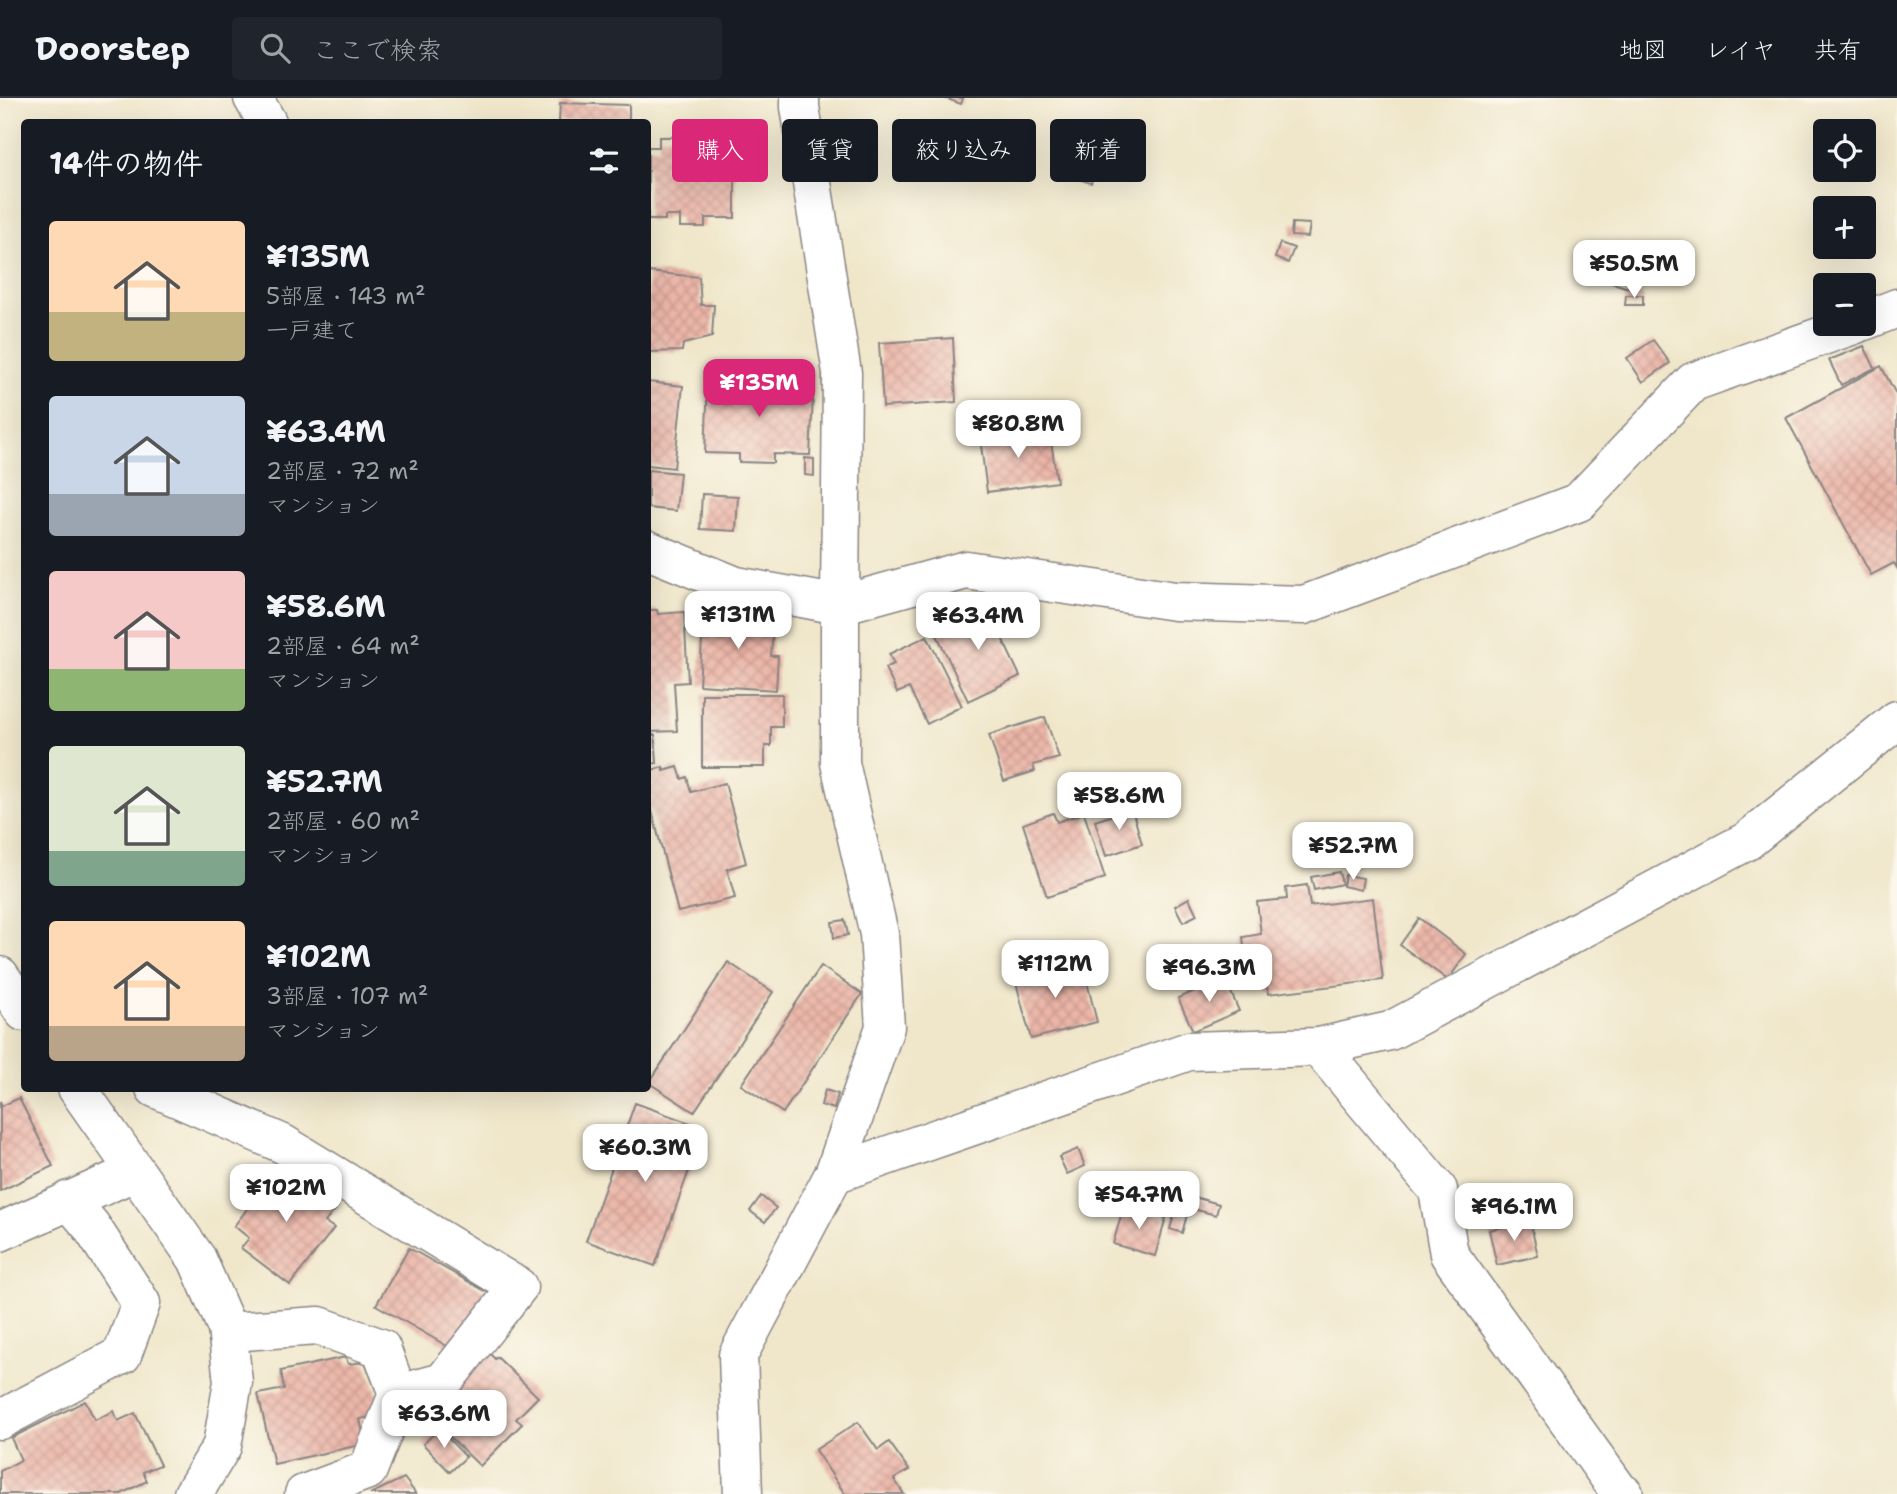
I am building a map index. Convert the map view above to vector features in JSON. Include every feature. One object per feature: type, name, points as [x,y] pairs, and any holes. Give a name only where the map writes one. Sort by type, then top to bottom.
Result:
[{"type":"street","points":[[253,98],[265,119]]},
{"type":"street","points":[[743,1494],[738,1355],[834,1174],[885,1027],[879,934],[840,763],[842,373],[800,98]]},
{"type":"street","points":[[1876,316],[1897,308]]},
{"type":"street","points":[[651,551],[736,586],[840,605],[966,570],[1175,601],[1304,605],[1579,502],[1693,382],[1822,336]]},
{"type":"street","points":[[834,1174],[1189,1051],[1320,1047],[1390,1031],[1747,841],[1897,720]]},
{"type":"street","points":[[0,964],[21,975]]},
{"type":"street","points":[[0,976],[21,1008]]},
{"type":"street","points":[[1320,1047],[1438,1190],[1449,1254],[1619,1491],[1624,1494]]},
{"type":"street","points":[[80,1092],[197,1259],[228,1332],[233,1382],[222,1446],[193,1494]]},
{"type":"street","points":[[164,1092],[283,1144],[518,1287],[443,1381],[398,1394]]},
{"type":"street","points":[[0,1232],[80,1213],[134,1172]]},
{"type":"street","points":[[0,1420],[122,1355],[141,1303],[80,1213]]},
{"type":"street","points":[[228,1332],[319,1326],[381,1348],[398,1394],[369,1471],[304,1494]]},
{"type":"building","points":[[944,98],[963,98],[961,104]]},
{"type":"building","points":[[560,103],[629,105],[629,119],[559,119]]},
{"type":"building","points":[[659,137],[672,137],[672,182],[735,182],[735,218],[705,218],[705,227],[680,227],[680,216],[651,220],[651,147],[659,147]]},
{"type":"building","points":[[1292,223],[1310,224],[1308,237],[1291,236]]},
{"type":"building","points":[[1280,243],[1294,248],[1288,263],[1275,258]]},
{"type":"building","points":[[1601,253],[1635,265],[1628,288],[1594,277]]},
{"type":"building","points":[[651,272],[699,277],[701,305],[714,305],[712,337],[683,344],[682,351],[651,352]]},
{"type":"building","points":[[1626,295],[1643,295],[1643,305],[1625,305]]},
{"type":"building","points":[[953,338],[956,402],[883,407],[879,343]]},
{"type":"building","points":[[1653,340],[1670,363],[1643,382],[1627,358]]},
{"type":"building","points":[[1864,346],[1875,368],[1841,385],[1829,360]]},
{"type":"building","points":[[1881,366],[1897,396],[1897,568],[1894,563],[1871,575],[1786,418]]},
{"type":"building","points":[[743,376],[805,379],[805,397],[813,398],[810,455],[773,454],[773,463],[739,462],[739,454],[705,453],[708,382],[742,383]]},
{"type":"building","points":[[651,382],[683,386],[674,468],[651,465]]},
{"type":"building","points":[[1049,427],[1057,482],[987,492],[980,437]]},
{"type":"building","points":[[805,458],[814,459],[814,476],[805,475]]},
{"type":"building","points":[[651,470],[680,473],[676,511],[651,508]]},
{"type":"building","points":[[702,494],[738,496],[736,531],[700,529]]},
{"type":"building","points":[[984,600],[1020,676],[968,701],[936,633],[962,621],[958,612]]},
{"type":"building","points":[[651,610],[657,610],[658,614],[684,612],[688,682],[674,683],[677,731],[651,732]]},
{"type":"building","points":[[704,611],[774,616],[771,656],[778,656],[776,690],[699,685]]},
{"type":"building","points":[[927,636],[962,706],[927,724],[909,688],[897,693],[885,668],[894,664],[889,654]]},
{"type":"building","points":[[702,694],[782,694],[782,727],[771,727],[771,746],[765,746],[765,767],[702,767]]},
{"type":"building","points":[[1045,717],[1059,758],[1033,765],[1035,771],[1004,781],[989,735]]},
{"type":"building","points":[[651,735],[655,735],[657,763],[651,764]]},
{"type":"building","points":[[663,767],[664,771],[678,767],[682,779],[687,777],[691,792],[725,783],[746,863],[727,869],[735,898],[678,912],[651,807],[651,770]]},
{"type":"building","points":[[1132,809],[1142,844],[1106,856],[1095,821]]},
{"type":"building","points":[[1053,813],[1057,822],[1084,813],[1105,878],[1047,897],[1023,824]]},
{"type":"building","points":[[1339,872],[1342,884],[1314,890],[1311,877]]},
{"type":"building","points":[[1345,875],[1363,878],[1361,890],[1343,886]]},
{"type":"building","points":[[1307,885],[1310,906],[1373,898],[1383,980],[1268,994],[1264,963],[1246,965],[1243,937],[1261,934],[1257,902],[1287,899],[1286,888]]},
{"type":"building","points":[[1189,898],[1197,915],[1183,922],[1175,906]]},
{"type":"building","points":[[1419,918],[1466,954],[1448,980],[1400,945]]},
{"type":"building","points":[[845,920],[848,935],[834,938],[832,922]]},
{"type":"building","points":[[728,962],[773,992],[694,1112],[651,1084],[651,1080]]},
{"type":"building","points":[[1067,962],[1071,978],[1085,974],[1097,1022],[1031,1039],[1014,975]]},
{"type":"building","points":[[821,966],[862,994],[783,1113],[741,1085]]},
{"type":"building","points":[[1225,978],[1239,1011],[1193,1031],[1178,998]]},
{"type":"building","points":[[825,1090],[838,1094],[834,1109],[821,1105]]},
{"type":"building","points":[[19,1098],[53,1166],[0,1191],[0,1101],[2,1106]]},
{"type":"building","points":[[635,1103],[704,1128],[655,1266],[586,1241]]},
{"type":"building","points":[[1078,1149],[1085,1166],[1067,1174],[1059,1157]]},
{"type":"building","points":[[283,1163],[338,1206],[325,1222],[334,1228],[290,1285],[241,1248],[249,1238],[234,1226]]},
{"type":"building","points":[[1158,1187],[1219,1204],[1216,1215],[1155,1199]]},
{"type":"building","points":[[761,1196],[776,1208],[765,1222],[750,1211]]},
{"type":"building","points":[[1124,1205],[1166,1218],[1155,1256],[1113,1244]]},
{"type":"building","points":[[1175,1211],[1187,1215],[1182,1233],[1170,1229]]},
{"type":"building","points":[[1530,1221],[1538,1256],[1497,1265],[1489,1230]]},
{"type":"building","points":[[409,1248],[492,1295],[459,1353],[376,1305]]},
{"type":"building","points":[[487,1351],[495,1359],[497,1357],[538,1397],[516,1419],[522,1424],[480,1466],[426,1414]]},
{"type":"building","points":[[346,1357],[348,1364],[365,1362],[385,1414],[360,1419],[365,1444],[274,1464],[258,1394],[284,1389],[281,1371]]},
{"type":"building","points":[[85,1401],[95,1420],[113,1411],[118,1421],[135,1413],[160,1465],[143,1472],[147,1481],[121,1494],[0,1494],[0,1471],[21,1460],[11,1438]]},
{"type":"building","points":[[858,1422],[878,1450],[889,1442],[909,1470],[894,1479],[904,1494],[845,1494],[815,1450]]},
{"type":"building","points":[[439,1429],[466,1457],[450,1472],[423,1444]]},
{"type":"building","points":[[404,1478],[416,1494],[370,1494]]}]
